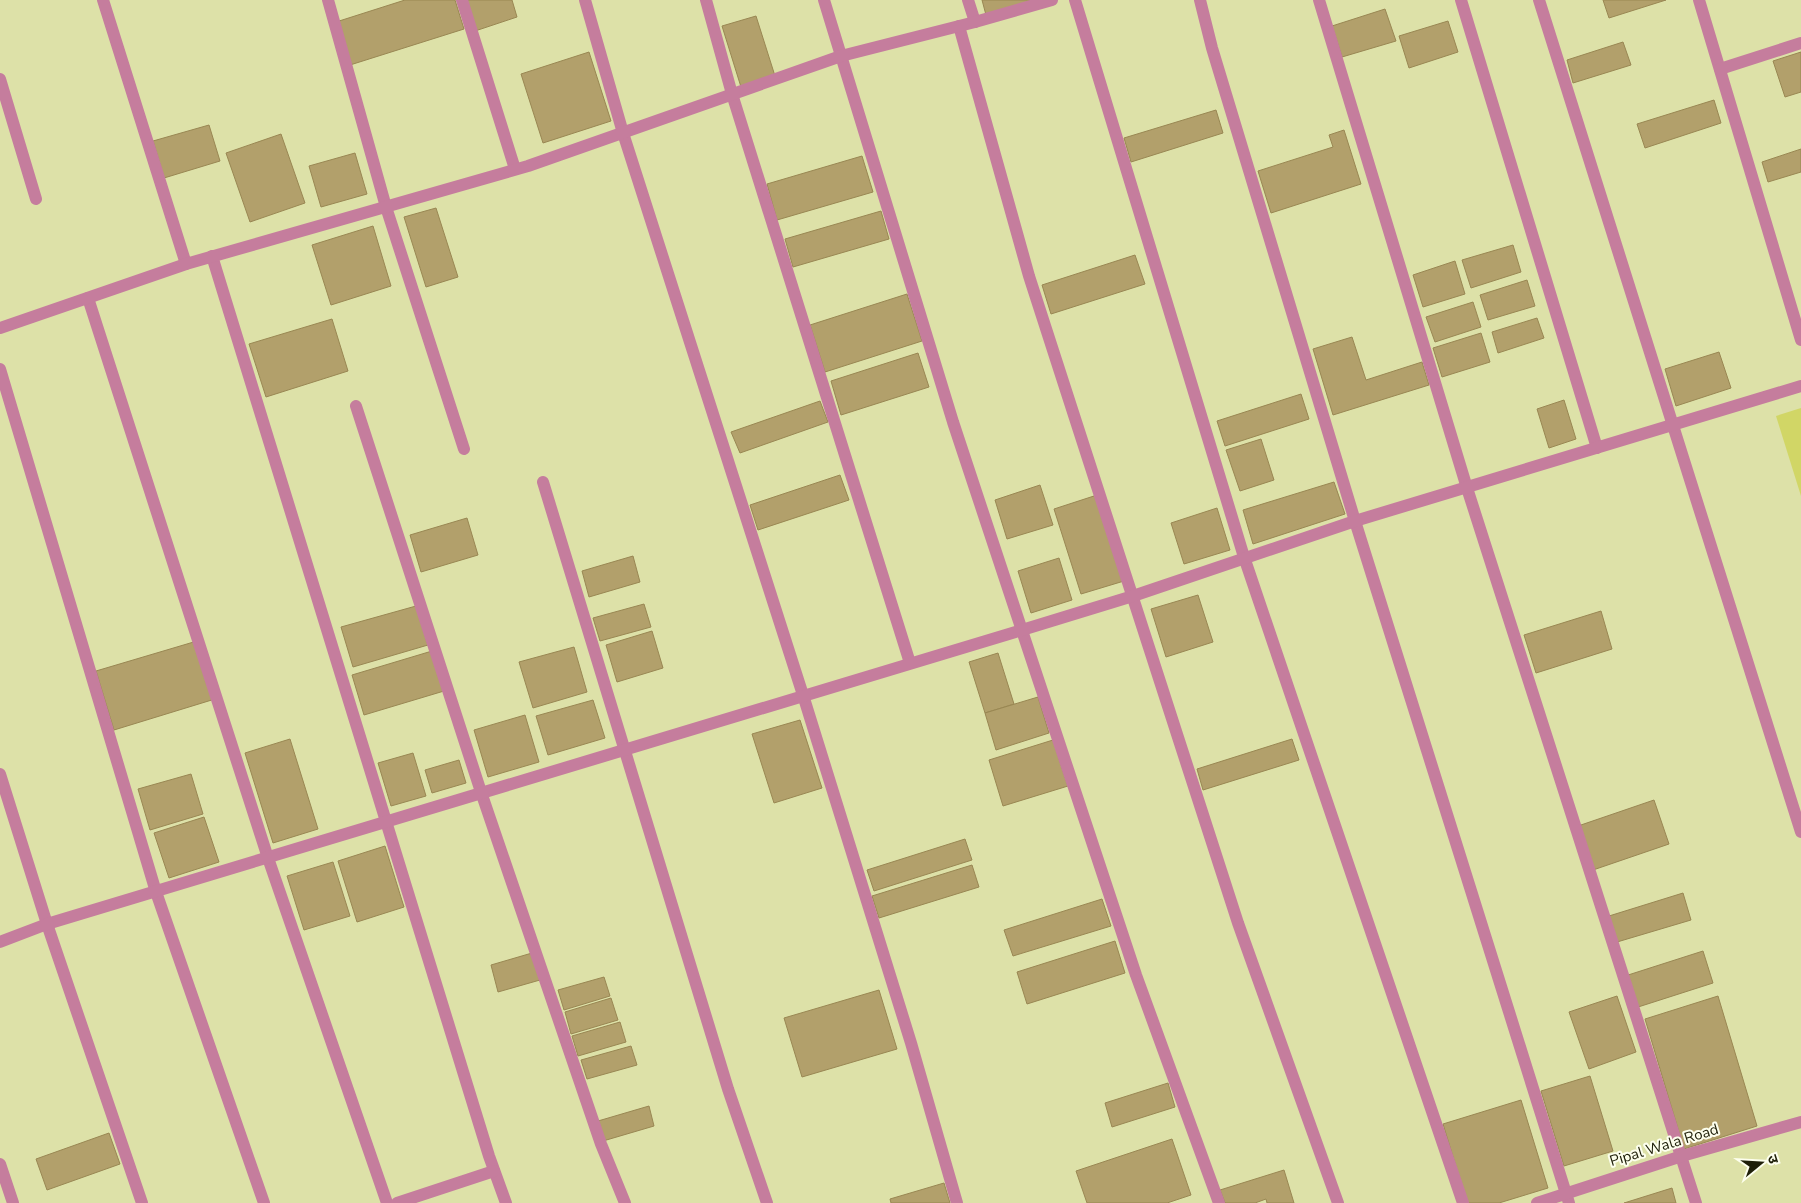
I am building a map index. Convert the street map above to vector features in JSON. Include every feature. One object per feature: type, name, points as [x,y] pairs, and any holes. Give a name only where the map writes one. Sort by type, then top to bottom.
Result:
[{"type":"street","points":[[103,0],[186,264]]},
{"type":"street","points":[[328,0],[386,207],[464,449]]},
{"type":"street","points":[[462,0],[515,169]]},
{"type":"street","points":[[584,0],[623,132],[911,1043],[957,1203]]},
{"type":"street","points":[[706,0],[732,94],[910,663]]},
{"type":"street","points":[[824,0],[953,422],[1136,975],[1219,1203]]},
{"type":"street","points":[[968,0],[975,22]]},
{"type":"street","points":[[0,328],[186,264],[515,169],[841,56],[960,26],[1052,0]]},
{"type":"street","points":[[1075,0],[1244,557],[1463,1203]]},
{"type":"street","points":[[1200,0],[1212,48],[1355,521],[1567,1198]]},
{"type":"street","points":[[1320,0],[1467,488],[1696,1203]]},
{"type":"street","points":[[1461,0],[1597,448]]},
{"type":"street","points":[[1539,0],[1801,832]]},
{"type":"street","points":[[1699,0],[1801,340]]},
{"type":"street","points":[[960,26],[1030,276],[1238,923],[1338,1203]]},
{"type":"street","points":[[1720,69],[1801,43]]},
{"type":"street","points":[[0,79],[36,199]]},
{"type":"street","points":[[212,256],[494,1171],[506,1203]]},
{"type":"street","points":[[88,298],[268,858],[386,1203]]},
{"type":"street","points":[[0,369],[156,892],[264,1203]]},
{"type":"street","points":[[0,942],[48,924],[1133,596],[1355,521],[1801,386]]},
{"type":"street","points":[[356,406],[481,792],[598,1134],[625,1203]]},
{"type":"street","points":[[543,482],[728,1089],[767,1203]]},
{"type":"street","points":[[0,774],[48,924],[142,1203]]},
{"type":"street","name":"Pipal Wala Road","points":[[1537,1203],[1567,1198],[1682,1156],[1801,1122]]},
{"type":"street","points":[[0,1164],[13,1203]]},
{"type":"street","points":[[397,1203],[494,1171]]},
{"type":"green space","points":[[1801,408],[1801,496],[1776,416]]},
{"type":"building","points":[[405,0],[455,0],[464,29],[350,65],[336,22]]},
{"type":"building","points":[[465,0],[512,0],[517,17],[475,31]]},
{"type":"building","points":[[982,0],[1034,0],[986,15]]},
{"type":"building","points":[[1603,0],[1666,0],[1609,18]]},
{"type":"building","points":[[1385,9],[1396,41],[1342,57],[1332,26]]},
{"type":"building","points":[[756,16],[775,76],[741,87],[722,26]]},
{"type":"building","points":[[1448,21],[1458,52],[1409,68],[1399,36]]},
{"type":"building","points":[[1623,42],[1631,65],[1573,83],[1567,60]]},
{"type":"building","points":[[589,52],[611,121],[543,143],[521,74]]},
{"type":"building","points":[[1801,52],[1801,92],[1785,97],[1773,61]]},
{"type":"building","points":[[1714,100],[1721,123],[1645,148],[1637,124]]},
{"type":"building","points":[[1216,110],[1223,133],[1131,162],[1124,138]]},
{"type":"building","points":[[209,125],[220,161],[164,178],[153,141]]},
{"type":"building","points":[[1344,130],[1361,184],[1271,213],[1258,171],[1333,147],[1329,135]]},
{"type":"building","points":[[281,134],[305,203],[250,222],[226,153]]},
{"type":"building","points":[[1801,149],[1801,172],[1768,182],[1762,162]]},
{"type":"building","points":[[355,153],[367,194],[321,207],[309,166]]},
{"type":"building","points":[[862,156],[873,192],[777,220],[767,184]]},
{"type":"building","points":[[436,208],[458,277],[426,287],[404,217]]},
{"type":"building","points":[[881,211],[889,239],[793,267],[785,239]]},
{"type":"building","points":[[373,226],[391,286],[331,305],[312,245]]},
{"type":"building","points":[[1513,245],[1521,272],[1471,288],[1462,260]]},
{"type":"building","points":[[1135,255],[1145,284],[1051,314],[1042,285]]},
{"type":"building","points":[[1455,261],[1465,294],[1423,307],[1413,275]]},
{"type":"building","points":[[1527,280],[1535,306],[1488,320],[1480,295]]},
{"type":"building","points":[[907,294],[922,341],[825,372],[810,325]]},
{"type":"building","points":[[1473,302],[1481,327],[1435,342],[1426,317]]},
{"type":"building","points":[[1537,318],[1544,338],[1498,353],[1492,332]]},
{"type":"building","points":[[332,319],[348,371],[266,397],[249,344]]},
{"type":"building","points":[[1481,333],[1490,362],[1442,377],[1433,348]]},
{"type":"building","points":[[1352,337],[1366,380],[1422,362],[1429,385],[1333,415],[1313,349]]},
{"type":"building","points":[[1719,352],[1731,388],[1676,406],[1665,369]]},
{"type":"building","points":[[918,353],[929,387],[841,415],[831,381]]},
{"type":"building","points":[[1301,394],[1309,419],[1225,446],[1217,421]]},
{"type":"building","points":[[1564,400],[1576,439],[1549,448],[1537,409]]},
{"type":"building","points":[[820,401],[828,422],[740,453],[731,432]]},
{"type":"building","points":[[1261,439],[1274,480],[1240,491],[1226,450]]},
{"type":"building","points":[[840,475],[849,500],[758,530],[750,505]]},
{"type":"building","points":[[1334,482],[1345,514],[1253,544],[1243,510]]},
{"type":"building","points":[[1040,485],[1053,525],[1007,539],[995,500]]},
{"type":"building","points":[[1097,495],[1124,581],[1081,594],[1054,509]]},
{"type":"building","points":[[1217,508],[1230,550],[1184,564],[1171,523]]},
{"type":"building","points":[[467,518],[478,555],[421,572],[410,535]]},
{"type":"building","points":[[633,556],[640,582],[589,597],[582,571]]},
{"type":"building","points":[[1059,558],[1072,600],[1031,613],[1018,571]]},
{"type":"building","points":[[1198,595],[1213,642],[1166,657],[1151,609]]},
{"type":"building","points":[[644,604],[651,627],[600,641],[593,618]]},
{"type":"building","points":[[416,606],[428,645],[353,667],[341,627]]},
{"type":"building","points":[[1601,611],[1612,649],[1536,673],[1524,635]]},
{"type":"building","points":[[652,631],[663,668],[617,682],[606,645]]},
{"type":"building","points":[[197,641],[215,699],[114,730],[96,671]]},
{"type":"building","points":[[574,647],[587,692],[533,708],[519,662]]},
{"type":"building","points":[[432,651],[444,691],[364,715],[352,675]]},
{"type":"building","points":[[998,653],[1014,704],[985,713],[969,662]]},
{"type":"building","points":[[1038,697],[1049,733],[996,750],[985,713]]},
{"type":"building","points":[[593,700],[605,738],[548,755],[536,716]]},
{"type":"building","points":[[525,715],[539,762],[488,777],[474,730]]},
{"type":"building","points":[[800,720],[822,788],[774,803],[752,734]]},
{"type":"building","points":[[290,739],[318,829],[273,843],[245,753]]},
{"type":"building","points":[[1292,739],[1299,760],[1203,790],[1197,769]]},
{"type":"building","points":[[1053,740],[1068,786],[1003,806],[989,760]]},
{"type":"building","points":[[413,753],[426,796],[391,806],[378,763]]},
{"type":"building","points":[[459,760],[466,783],[432,793],[425,770]]},
{"type":"building","points":[[191,774],[203,814],[150,830],[138,789]]},
{"type":"building","points":[[1654,800],[1669,844],[1593,870],[1578,826]]},
{"type":"building","points":[[204,817],[219,862],[169,878],[154,833]]},
{"type":"building","points":[[965,839],[972,860],[874,891],[867,870]]},
{"type":"building","points":[[385,846],[404,907],[357,922],[338,861]]},
{"type":"building","points":[[333,862],[350,916],[304,930],[287,876]]},
{"type":"building","points":[[972,865],[979,887],[879,918],[872,896]]},
{"type":"building","points":[[1683,893],[1691,920],[1617,942],[1609,916]]},
{"type":"building","points":[[1102,899],[1111,926],[1013,956],[1004,930]]},
{"type":"building","points":[[1115,941],[1125,973],[1027,1004],[1017,972]]},
{"type":"building","points":[[1703,951],[1713,983],[1635,1008],[1625,976]]},
{"type":"building","points":[[532,953],[540,980],[498,992],[491,965]]},
{"type":"building","points":[[604,977],[610,996],[564,1010],[558,990]]},
{"type":"building","points":[[879,990],[897,1049],[802,1077],[784,1018]]},
{"type":"building","points":[[1617,996],[1636,1052],[1589,1069],[1569,1012]]},
{"type":"building","points":[[1718,996],[1757,1126],[1684,1149],[1645,1019]]},
{"type":"building","points":[[611,998],[618,1020],[571,1034],[565,1012]]},
{"type":"building","points":[[620,1022],[626,1042],[578,1056],[572,1036]]},
{"type":"building","points":[[631,1046],[637,1065],[587,1079],[581,1060]]},
{"type":"building","points":[[1590,1076],[1613,1151],[1564,1166],[1541,1091]]},
{"type":"building","points":[[1168,1083],[1175,1107],[1112,1127],[1105,1103]]},
{"type":"building","points":[[1521,1100],[1548,1188],[1499,1203],[1467,1203],[1443,1124]]},
{"type":"building","points":[[649,1106],[654,1126],[603,1141],[598,1121]]},
{"type":"building","points":[[109,1133],[120,1164],[47,1190],[36,1159]]},
{"type":"building","points":[[1172,1139],[1191,1195],[1167,1203],[1087,1203],[1076,1171]]},
{"type":"building","points":[[1284,1170],[1294,1203],[1267,1203],[1266,1199],[1255,1203],[1225,1203],[1220,1190]]},
{"type":"building","points":[[944,1183],[950,1203],[891,1203],[890,1199]]},
{"type":"building","points":[[1672,1188],[1676,1203],[1624,1203]]}]
